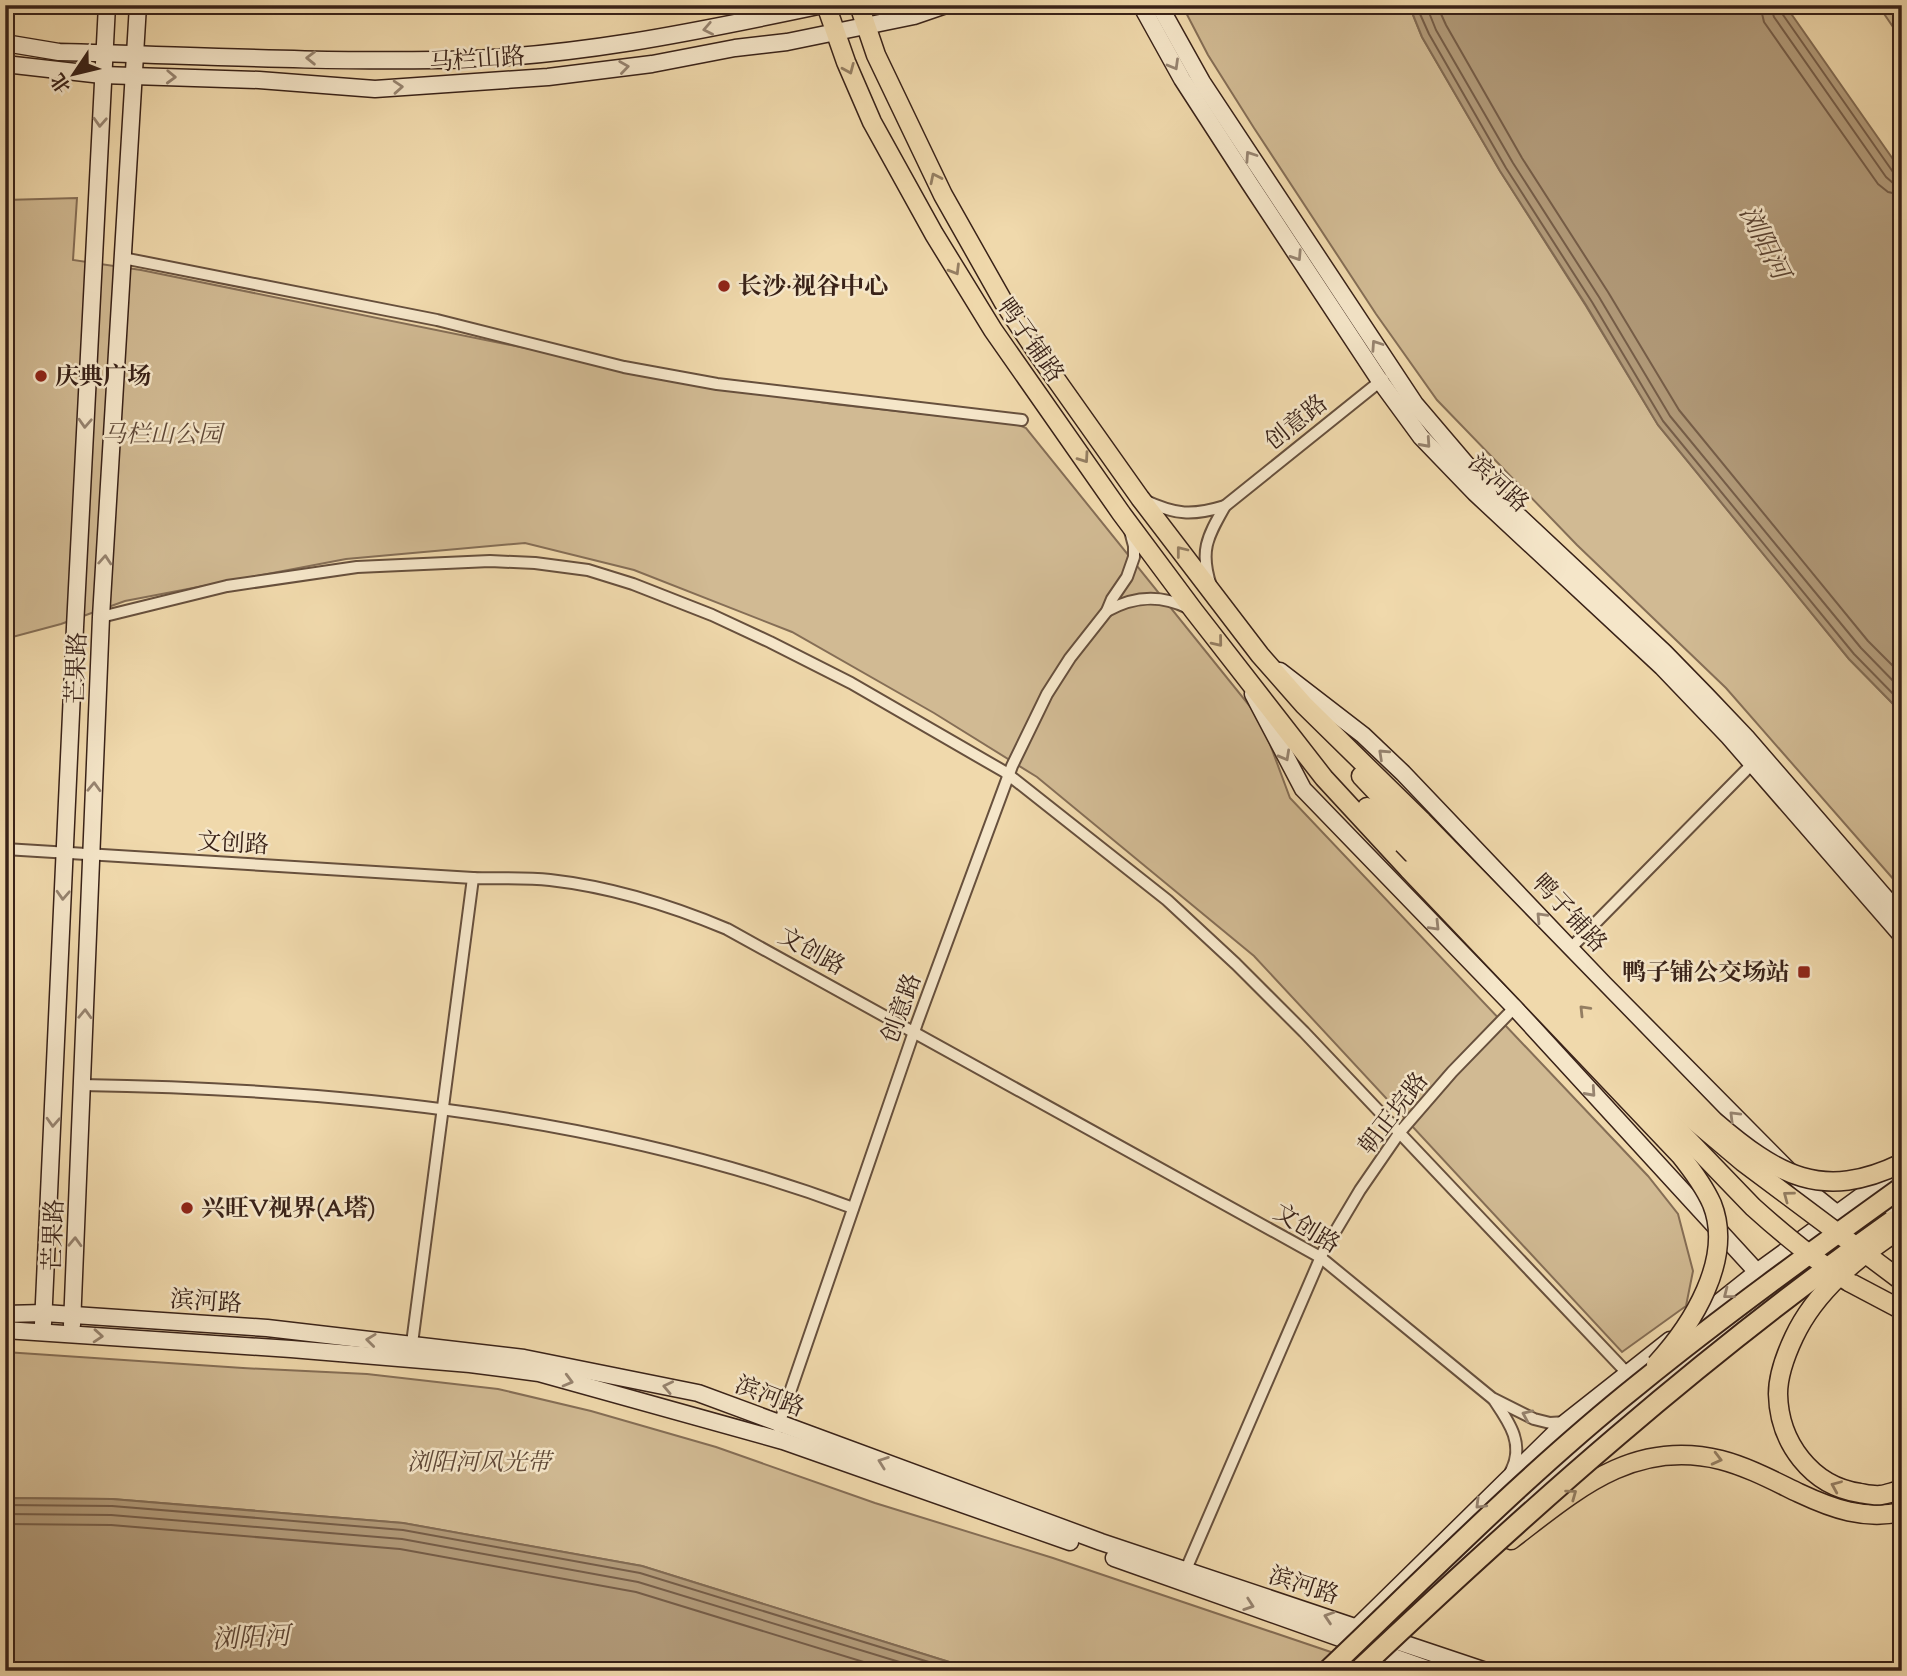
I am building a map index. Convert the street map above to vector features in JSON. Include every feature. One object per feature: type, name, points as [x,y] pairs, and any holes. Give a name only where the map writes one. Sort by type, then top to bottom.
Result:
[{"type":"highway","points":[[1327,1671],[1633,1379],[1902,1187]]},
{"type":"highway","points":[[1358,1671],[1549,1493],[1665,1393],[1819,1273],[1897,1224]]},
{"type":"main road","name":"鸭子铺路","points":[[825,5],[872,122],[954,267],[1000,340],[1121,513],[1324,778],[1680,1155],[1699,1180],[1713,1206],[1718,1236],[1709,1283],[1667,1353],[1633,1379]]},
{"type":"main road","name":"鸭子铺路","points":[[859,5],[876,55],[943,195],[979,260],[1038,354],[1140,498],[1260,655],[1413,832]]},
{"type":"main road","points":[[1260,696],[1413,832],[1744,1147],[1770,1164],[1816,1182],[1839,1182],[1869,1177],[1902,1165]]},
{"type":"main road","points":[[1413,832],[1692,1119],[1743,1162],[1902,1281]]},
{"type":"main road","points":[[1413,832],[1753,1208],[1817,1262],[1902,1310]]},
{"type":"main road","points":[[1897,1224],[1840,1275],[1817,1300],[1794,1336],[1782,1366],[1778,1393],[1790,1442],[1802,1462],[1824,1481],[1848,1491],[1878,1495],[1902,1490]]},
{"type":"main road","points":[[1457,1577],[1476,1567],[1594,1479],[1619,1466],[1649,1457],[1674,1454],[1722,1460],[1751,1470],[1830,1507],[1854,1514],[1876,1516],[1902,1512]]},
{"type":"street","name":"芒果路","points":[[43,1332],[107,5]]},
{"type":"street","name":"芒果路","points":[[71,1334],[101,617],[138,5]]},
{"type":"street","name":"马栏山路","points":[[5,43],[59,52],[436,61],[544,53],[653,40],[825,5]]},
{"type":"street","name":"马栏山路","points":[[5,64],[102,75],[259,80],[375,89],[548,78],[652,64],[867,26],[914,16],[946,5]]},
{"type":"street","name":"滨河路","points":[[1140,5],[1182,79],[1387,376]]},
{"type":"street","name":"滨河路","points":[[1159,5],[1169,27],[1215,103],[1387,376],[1414,429],[1443,462],[1756,759],[1902,917]]},
{"type":"street","points":[[123,258],[437,320],[624,367],[690,379],[1021,420]]},
{"type":"street","name":"创意路","points":[[1215,595],[1210,582],[1206,544],[1209,533],[1225,506],[1387,376]]},
{"type":"street","name":"创意路","points":[[1140,498],[1182,513],[1196,514],[1225,506]]},
{"type":"street","name":"创意路","points":[[776,1431],[914,1032],[1009,775],[1047,694],[1070,658],[1107,611],[1127,577],[1134,557],[1132,538],[1121,513]]},
{"type":"street","points":[[101,617],[227,586],[357,567],[490,561],[535,563],[587,570],[633,584],[712,615],[770,642],[851,683],[1009,775],[1187,918],[1256,983],[1633,1379]]},
{"type":"street","points":[[1107,611],[1133,599],[1144,598],[1174,602],[1194,611]]},
{"type":"street","name":"鸭子铺路","points":[[1260,655],[1363,735],[1404,773],[1604,984],[1810,1192],[1836,1213]]},
{"type":"street","name":"鸭子铺路","points":[[1243,674],[1303,789],[1515,1008],[1757,1272]]},
{"type":"street","name":"滨河路","points":[[1756,759],[1902,936]]},
{"type":"street","name":"朝正垸路","points":[[1183,1576],[1320,1257],[1360,1190],[1400,1132],[1452,1072],[1756,759]]},
{"type":"street","name":"文创路","points":[[5,849],[473,878],[548,879],[618,891],[681,910],[727,929],[1320,1257],[1492,1398],[1534,1419],[1550,1423],[1566,1422]]},
{"type":"street","points":[[411,1352],[473,878]]},
{"type":"street","points":[[82,1084],[251,1092],[443,1110],[572,1129],[721,1165],[799,1188],[853,1208]]},
{"type":"street","points":[[1344,1639],[1566,1422],[1633,1379],[1757,1272],[1902,1165]]},
{"type":"street","points":[[1368,1648],[1538,1486],[1641,1397],[1757,1307],[1902,1201]]},
{"type":"street","name":"滨河路","points":[[5,1314],[72,1315],[267,1328],[411,1352]]},
{"type":"street","name":"滨河路","points":[[5,1330],[524,1358],[698,1393],[776,1431],[1101,1542],[1344,1639],[1433,1671]]},
{"type":"street","name":"文创路","points":[[1492,1398],[1514,1433],[1518,1447],[1517,1460],[1508,1476]]},
{"type":"street","name":"滨河路","points":[[1183,1576],[1381,1634],[1486,1671]]},
{"type":"green space","points":[[1182,5],[1409,5],[1422,37],[1500,171],[1658,425],[1849,659],[1902,713],[1902,889],[1726,688],[1577,545],[1437,400],[1376,314],[1254,128],[1208,55]]},
{"type":"green space","points":[[1878,5],[1902,5],[1902,40]]},
{"type":"green space","name":"马栏山公园","points":[[77,198],[73,260],[141,270],[707,385],[833,404],[1016,424],[1026,428],[1261,720],[1290,798],[1648,1176],[1678,1214],[1693,1271],[1686,1306],[1622,1352],[1254,956],[1037,777],[934,713],[792,632],[634,570],[525,543],[346,559],[125,601],[61,624],[5,639],[5,200]]},
{"type":"green space","name":"浏阳河风光带","points":[[5,1352],[367,1374],[498,1389],[591,1411],[716,1447],[875,1503],[1053,1558],[1387,1671],[978,1671],[642,1566],[403,1523],[112,1499],[5,1498]]},
{"type":"water","name":"浏阳河","points":[[1409,5],[1785,5],[1902,172],[1902,713],[1849,659],[1658,425],[1586,305],[1500,171],[1422,37]]},
{"type":"water","name":"浏阳河","points":[[5,1498],[112,1499],[403,1523],[642,1566],[978,1671],[5,1671]]},
{"type":"place","name":"长沙·视谷中心","points":[[724,286]]},
{"type":"place","name":"庆典广场","points":[[41,376]]},
{"type":"place","name":"鸭子铺公交场站","points":[[1804,972]]},
{"type":"place","name":"兴旺V视界(A塔)","points":[[187,1208]]}]
